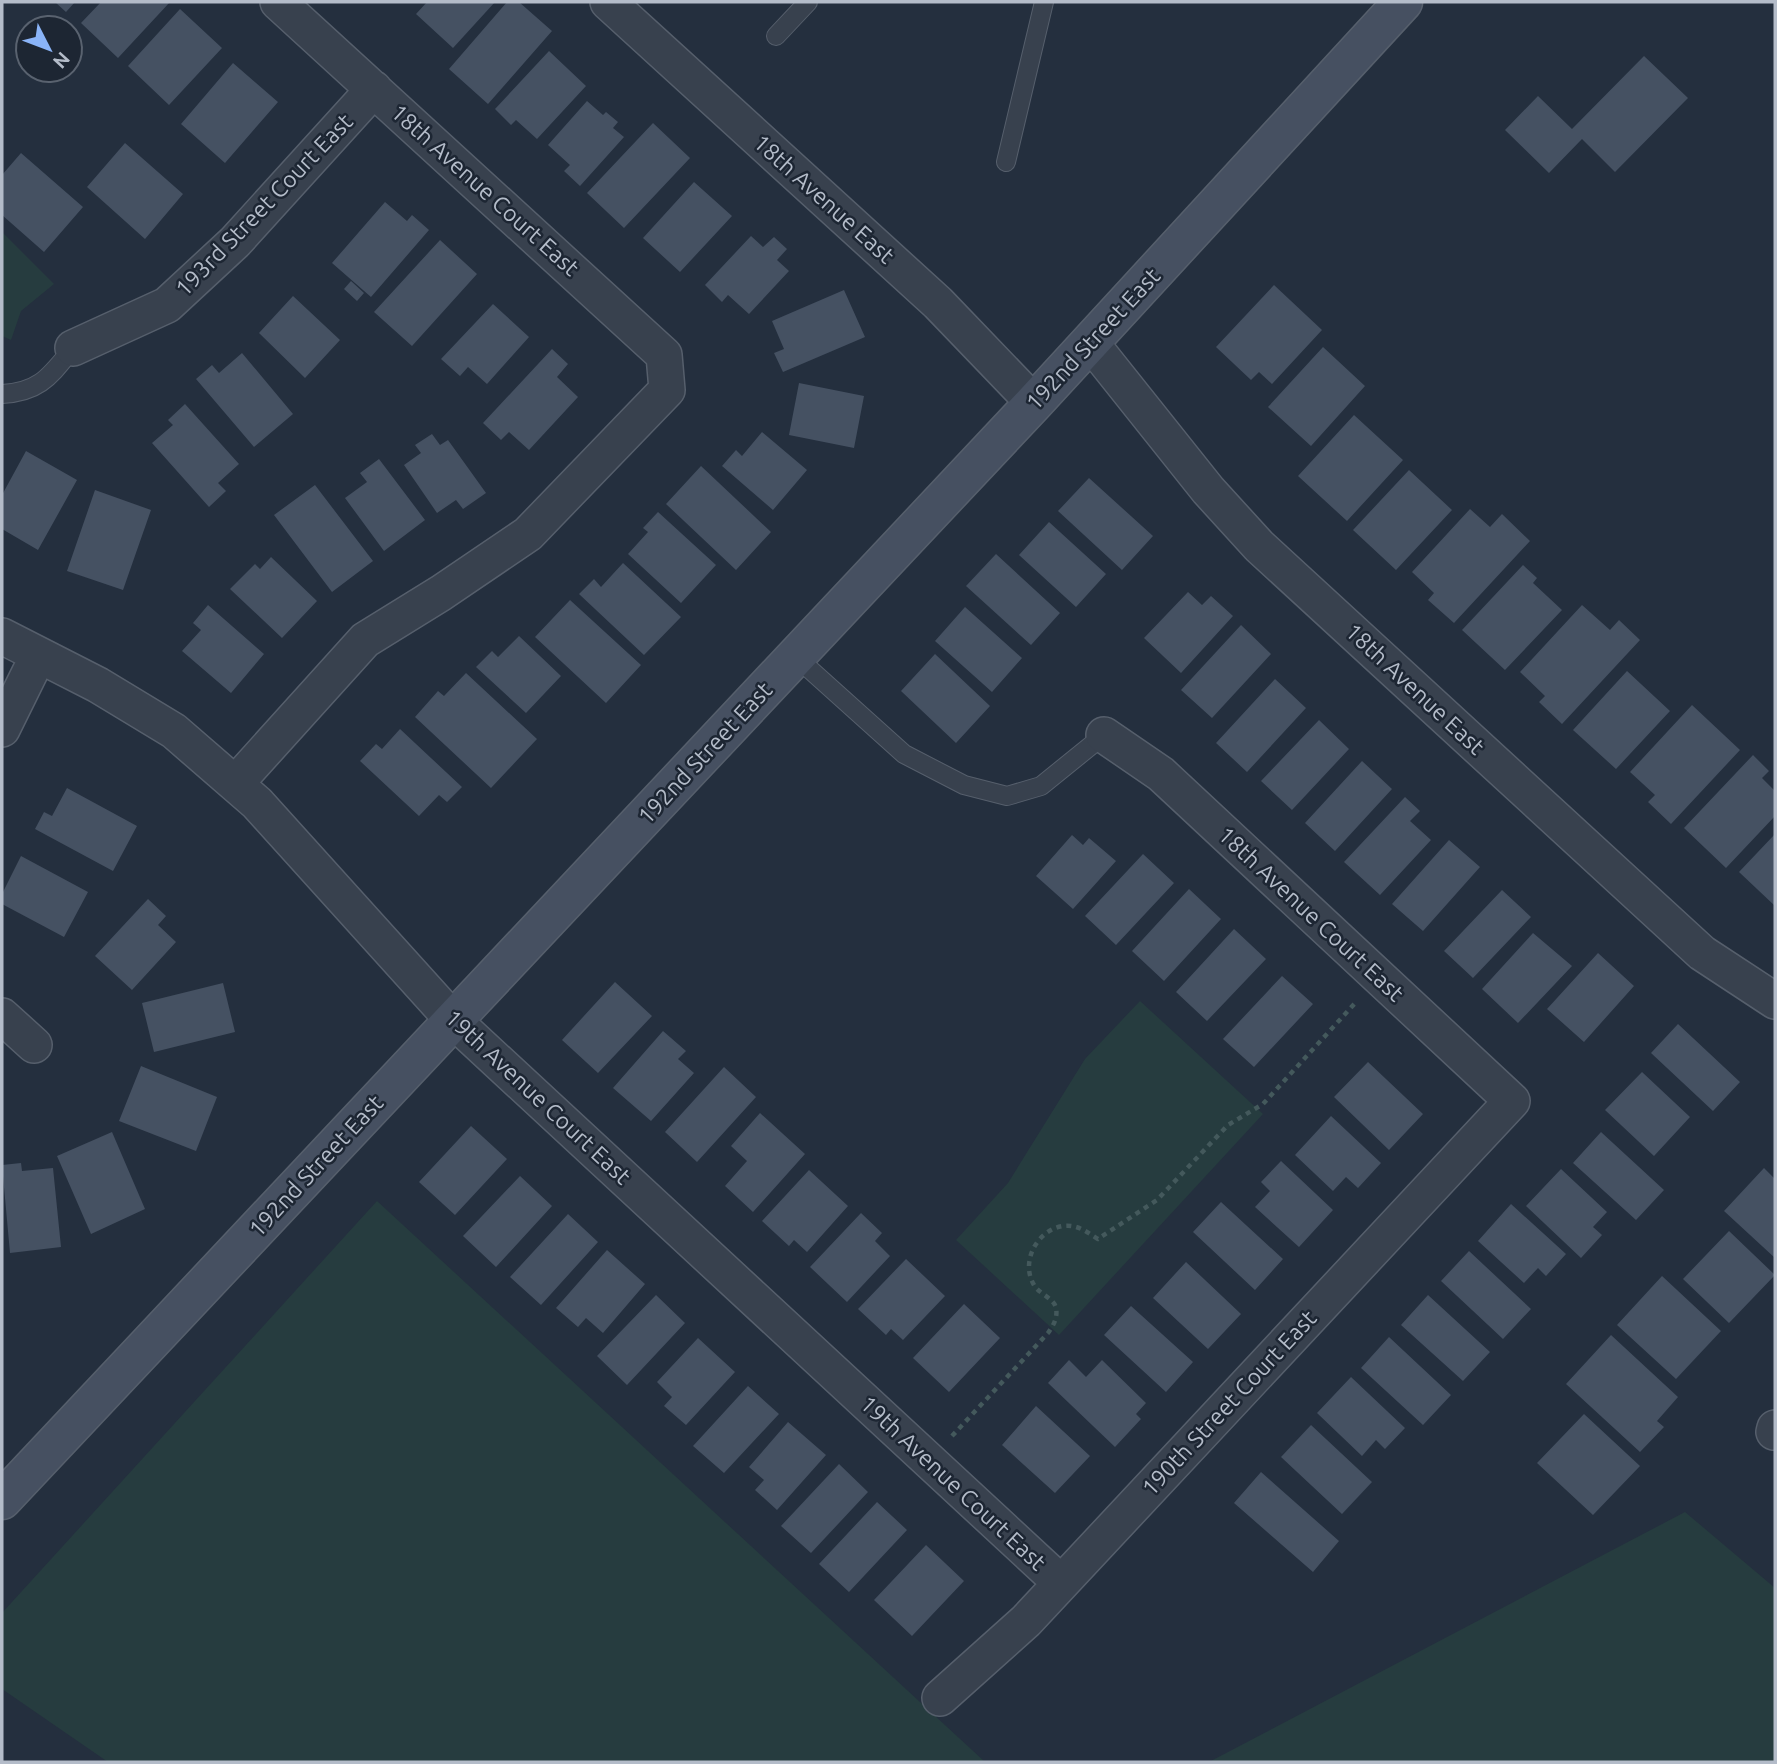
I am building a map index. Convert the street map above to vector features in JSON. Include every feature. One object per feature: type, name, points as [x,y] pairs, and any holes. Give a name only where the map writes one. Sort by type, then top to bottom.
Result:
[{"type":"street","name":"18th Avenue Court East","points":[[235,784],[365,640],[528,534],[667,390],[664,355],[278,2]]},
{"type":"street","name":"18th Avenue East","points":[[608,2],[938,303],[1034,403]]},
{"type":"street","name":"192nd Street East","points":[[2,1500],[1034,403],[1403,2]]},
{"type":"street","name":"193rd Street Court East","points":[[72,348],[167,305],[235,242],[374,89]]},
{"type":"street","name":"18th Avenue East","points":[[1090,342],[1208,490],[1259,546],[1702,953],[1775,1002]]},
{"type":"street","name":"19th Avenue Court East","points":[[2,636],[98,685],[174,731],[257,803],[453,1020],[1061,1583]]},
{"type":"street","points":[[2,729],[38,656]]},
{"type":"street","name":"18th Avenue Court East","points":[[1104,735],[1161,774],[1511,1101]]},
{"type":"street","points":[[2,1016],[34,1045]]},
{"type":"street","name":"190th Street Court East","points":[[940,1698],[1026,1621],[1511,1101]]},
{"type":"lane","points":[[776,36],[808,2]]},
{"type":"lane","points":[[1006,162],[1044,2]]},
{"type":"lane","points":[[2,394],[23,392],[48,378],[72,348]]},
{"type":"lane","points":[[795,656],[904,754],[964,785],[1007,796],[1041,786],[1104,735]]},
{"type":"path","points":[[929,1461],[1055,1323],[1054,1304],[1032,1282],[1029,1270],[1033,1247],[1042,1237],[1064,1226],[1076,1227],[1098,1239],[1157,1200],[1228,1125],[1263,1104],[1378,977]]},
{"type":"green space","points":[[2,232],[54,284],[21,311],[11,340],[2,336]]},
{"type":"green space","points":[[1140,1001],[1263,1114],[1059,1335],[956,1240],[1008,1183],[1085,1059]]},
{"type":"green space","points":[[377,1201],[985,1762],[108,1762],[2,1689],[2,1613]]},
{"type":"green space","points":[[1685,1512],[1775,1588],[1775,1762],[1209,1762]]},
{"type":"building","points":[[55,2],[75,2],[66,12]]},
{"type":"building","points":[[101,2],[170,2],[118,58],[84,26],[84,20]]},
{"type":"building","points":[[427,2],[495,2],[453,48],[416,14]]},
{"type":"building","points":[[507,2],[519,2],[552,31],[488,104],[449,69]]},
{"type":"building","points":[[180,9],[222,48],[169,105],[128,66]]},
{"type":"building","points":[[549,51],[586,86],[537,139],[516,120],[511,125],[495,109]]},
{"type":"building","points":[[1644,56],[1688,98],[1615,172],[1582,139],[1549,173],[1505,130],[1538,96],[1572,129]]},
{"type":"building","points":[[233,63],[278,102],[225,163],[181,124]]},
{"type":"building","points":[[587,101],[603,115],[606,112],[618,122],[613,128],[624,137],[580,186],[564,171],[570,165],[548,145]]},
{"type":"building","points":[[653,123],[690,158],[624,228],[587,193]]},
{"type":"building","points":[[125,143],[183,194],[145,239],[87,187]]},
{"type":"building","points":[[21,153],[83,207],[44,252],[2,215],[2,175]]},
{"type":"building","points":[[694,182],[732,216],[680,272],[643,238]]},
{"type":"building","points":[[385,202],[407,221],[412,215],[429,230],[371,297],[332,263]]},
{"type":"building","points":[[751,236],[763,247],[774,237],[787,249],[777,260],[789,271],[749,314],[728,295],[722,302],[705,285]]},
{"type":"building","points":[[440,240],[477,274],[412,346],[374,312]]},
{"type":"building","points":[[351,281],[364,293],[357,301],[344,289]]},
{"type":"building","points":[[1274,285],[1322,330],[1272,384],[1259,372],[1251,380],[1216,347]]},
{"type":"building","points":[[844,290],[865,337],[783,372],[774,353],[784,349],[772,321]]},
{"type":"building","points":[[293,296],[340,340],[305,378],[259,333]]},
{"type":"building","points":[[493,304],[529,337],[487,384],[468,367],[460,376],[441,359]]},
{"type":"building","points":[[1323,347],[1365,386],[1311,446],[1268,407]]},
{"type":"building","points":[[552,349],[568,364],[557,377],[578,397],[529,450],[509,432],[501,440],[483,423]]},
{"type":"building","points":[[242,353],[293,414],[254,447],[196,379],[212,365],[219,373]]},
{"type":"building","points":[[799,383],[864,396],[854,448],[789,435]]},
{"type":"building","points":[[185,404],[239,464],[218,483],[226,491],[209,507],[152,443],[173,425],[168,420]]},
{"type":"building","points":[[1354,415],[1403,460],[1347,521],[1298,476]]},
{"type":"building","points":[[762,432],[807,470],[773,510],[722,466],[736,450],[742,456]]},
{"type":"building","points":[[432,434],[440,445],[448,440],[486,493],[463,509],[456,500],[437,513],[404,465],[421,453],[415,445]]},
{"type":"building","points":[[26,451],[77,480],[38,550],[2,529],[2,495]]},
{"type":"building","points":[[379,459],[425,520],[384,551],[345,498],[367,482],[360,473]]},
{"type":"building","points":[[701,466],[771,532],[736,570],[666,504]]},
{"type":"building","points":[[1409,470],[1452,510],[1396,570],[1353,530]]},
{"type":"building","points":[[1089,478],[1153,536],[1122,570],[1058,511]]},
{"type":"building","points":[[315,485],[373,561],[332,592],[274,515]]},
{"type":"building","points":[[95,490],[151,510],[123,590],[67,571]]},
{"type":"building","points":[[1470,509],[1490,527],[1502,514],[1530,541],[1454,623],[1428,600],[1434,593],[1412,572]]},
{"type":"building","points":[[658,512],[716,565],[681,603],[628,554],[648,532],[643,528]]},
{"type":"building","points":[[1049,522],[1106,574],[1076,607],[1019,555]]},
{"type":"building","points":[[996,554],[1060,613],[1031,645],[966,586]]},
{"type":"building","points":[[271,557],[317,601],[282,638],[230,589],[255,564],[260,569]]},
{"type":"building","points":[[623,563],[681,617],[644,655],[579,594],[594,579],[601,587]]},
{"type":"building","points":[[1523,565],[1537,578],[1533,583],[1562,610],[1505,670],[1462,630]]},
{"type":"building","points":[[1188,592],[1202,605],[1211,596],[1233,616],[1181,673],[1144,638]]},
{"type":"building","points":[[570,600],[641,665],[606,703],[535,637]]},
{"type":"building","points":[[208,605],[264,654],[231,693],[182,651],[201,630],[193,623]]},
{"type":"building","points":[[1582,605],[1610,630],[1619,620],[1640,640],[1562,724],[1539,702],[1545,696],[1520,672]]},
{"type":"building","points":[[965,607],[1022,658],[992,692],[935,641]]},
{"type":"building","points":[[1241,625],[1271,654],[1212,718],[1181,690]]},
{"type":"building","points":[[519,636],[561,676],[526,713],[476,667],[492,651],[498,657]]},
{"type":"building","points":[[935,654],[990,706],[956,743],[901,691]]},
{"type":"building","points":[[1627,671],[1670,711],[1616,769],[1573,730]]},
{"type":"building","points":[[466,673],[537,739],[491,788],[415,717],[438,691],[444,696]]},
{"type":"building","points":[[1275,679],[1306,708],[1247,772],[1216,743]]},
{"type":"building","points":[[1692,705],[1740,750],[1671,824],[1648,802],[1655,795],[1630,772]]},
{"type":"building","points":[[1319,720],[1349,749],[1292,810],[1261,781]]},
{"type":"building","points":[[400,729],[462,787],[447,802],[439,795],[419,816],[360,761],[376,744],[382,749]]},
{"type":"building","points":[[1753,755],[1769,771],[1762,778],[1775,791],[1775,816],[1726,868],[1684,828]]},
{"type":"building","points":[[1362,761],[1392,789],[1335,851],[1305,823]]},
{"type":"building","points":[[67,788],[137,826],[113,871],[35,829],[44,812],[52,816]]},
{"type":"building","points":[[1405,797],[1420,811],[1410,821],[1431,840],[1380,895],[1344,862]]},
{"type":"building","points":[[1775,834],[1775,906],[1739,872]]},
{"type":"building","points":[[1072,835],[1083,845],[1089,838],[1116,861],[1073,909],[1036,876]]},
{"type":"building","points":[[1449,840],[1480,867],[1423,931],[1392,904]]},
{"type":"building","points":[[1143,854],[1174,883],[1116,945],[1085,916]]},
{"type":"building","points":[[21,856],[88,892],[64,937],[2,904],[2,894]]},
{"type":"building","points":[[1189,889],[1221,919],[1164,981],[1132,951]]},
{"type":"building","points":[[1502,890],[1531,917],[1473,978],[1444,951]]},
{"type":"building","points":[[148,899],[166,916],[158,925],[176,942],[132,990],[95,956]]},
{"type":"building","points":[[1234,929],[1266,959],[1207,1021],[1176,992]]},
{"type":"building","points":[[1533,933],[1572,966],[1518,1023],[1482,989]]},
{"type":"building","points":[[1598,953],[1634,986],[1584,1042],[1547,1009]]},
{"type":"building","points":[[1282,976],[1313,1004],[1254,1067],[1223,1039]]},
{"type":"building","points":[[615,982],[652,1016],[598,1073],[562,1040]]},
{"type":"building","points":[[223,983],[235,1032],[154,1052],[142,1003]]},
{"type":"building","points":[[1678,1024],[1740,1082],[1713,1111],[1651,1053]]},
{"type":"building","points":[[663,1031],[686,1051],[678,1059],[694,1073],[651,1121],[613,1088]]},
{"type":"building","points":[[1368,1062],[1423,1114],[1389,1150],[1334,1097]]},
{"type":"building","points":[[141,1066],[217,1097],[196,1151],[119,1121]]},
{"type":"building","points":[[724,1067],[756,1097],[697,1162],[665,1132]]},
{"type":"building","points":[[1642,1072],[1690,1117],[1654,1156],[1605,1110]]},
{"type":"building","points":[[760,1113],[805,1154],[753,1212],[725,1186],[747,1161],[731,1146]]},
{"type":"building","points":[[1331,1116],[1381,1163],[1358,1188],[1346,1177],[1333,1191],[1295,1155]]},
{"type":"building","points":[[471,1126],[507,1159],[455,1215],[419,1182]]},
{"type":"building","points":[[112,1132],[145,1209],[91,1234],[57,1156]]},
{"type":"building","points":[[1601,1132],[1664,1190],[1636,1220],[1573,1163]]},
{"type":"building","points":[[1281,1161],[1333,1210],[1299,1247],[1255,1207],[1270,1191],[1261,1182]]},
{"type":"building","points":[[21,1163],[22,1171],[53,1168],[61,1247],[10,1253],[2,1165]]},
{"type":"building","points":[[1764,1168],[1775,1179],[1775,1258],[1724,1211]]},
{"type":"building","points":[[1561,1169],[1607,1212],[1593,1227],[1602,1235],[1581,1258],[1526,1206]]},
{"type":"building","points":[[809,1170],[848,1206],[807,1252],[794,1240],[789,1246],[762,1221]]},
{"type":"building","points":[[520,1176],[552,1206],[496,1267],[463,1236]]},
{"type":"building","points":[[1221,1202],[1283,1259],[1255,1290],[1193,1232]]},
{"type":"building","points":[[1511,1204],[1566,1254],[1546,1276],[1538,1268],[1524,1283],[1478,1241]]},
{"type":"building","points":[[861,1213],[882,1233],[875,1241],[890,1256],[847,1302],[810,1267]]},
{"type":"building","points":[[568,1214],[598,1242],[541,1305],[510,1277]]},
{"type":"building","points":[[1729,1231],[1775,1275],[1729,1323],[1683,1279]]},
{"type":"building","points":[[607,1250],[645,1284],[603,1333],[586,1318],[578,1327],[556,1308]]},
{"type":"building","points":[[1469,1251],[1531,1309],[1503,1339],[1441,1281]]},
{"type":"building","points":[[906,1259],[945,1296],[903,1340],[891,1329],[886,1335],[858,1309]]},
{"type":"building","points":[[1186,1262],[1241,1314],[1208,1349],[1153,1298]]},
{"type":"building","points":[[1662,1276],[1721,1331],[1676,1379],[1617,1325]]},
{"type":"building","points":[[656,1295],[685,1323],[627,1385],[597,1356]]},
{"type":"building","points":[[1428,1295],[1490,1352],[1463,1381],[1401,1325]]},
{"type":"building","points":[[964,1304],[1000,1338],[949,1392],[913,1358]]},
{"type":"building","points":[[1131,1306],[1193,1362],[1166,1392],[1104,1335]]},
{"type":"building","points":[[1611,1335],[1678,1397],[1657,1421],[1664,1427],[1640,1452],[1566,1384]]},
{"type":"building","points":[[1389,1337],[1451,1395],[1423,1425],[1361,1368]]},
{"type":"building","points":[[698,1338],[735,1372],[686,1425],[664,1406],[672,1397],[657,1382]]},
{"type":"building","points":[[1069,1360],[1086,1377],[1102,1360],[1146,1403],[1136,1414],[1141,1419],[1115,1447],[1048,1383]]},
{"type":"building","points":[[1351,1377],[1405,1428],[1385,1449],[1376,1440],[1362,1456],[1317,1413]]},
{"type":"building","points":[[748,1386],[779,1414],[724,1473],[693,1446]]},
{"type":"building","points":[[1036,1406],[1090,1456],[1055,1493],[1002,1445]]},
{"type":"building","points":[[1584,1414],[1640,1466],[1593,1515],[1537,1463]]},
{"type":"building","points":[[788,1422],[826,1455],[777,1510],[755,1490],[764,1480],[749,1467]]},
{"type":"building","points":[[1311,1425],[1372,1482],[1342,1514],[1281,1457]]},
{"type":"building","points":[[839,1464],[868,1492],[811,1553],[781,1526]]},
{"type":"building","points":[[1261,1472],[1339,1541],[1313,1572],[1234,1503]]},
{"type":"building","points":[[877,1502],[907,1530],[849,1592],[819,1564]]},
{"type":"building","points":[[926,1545],[964,1581],[912,1636],[874,1600]]}]
